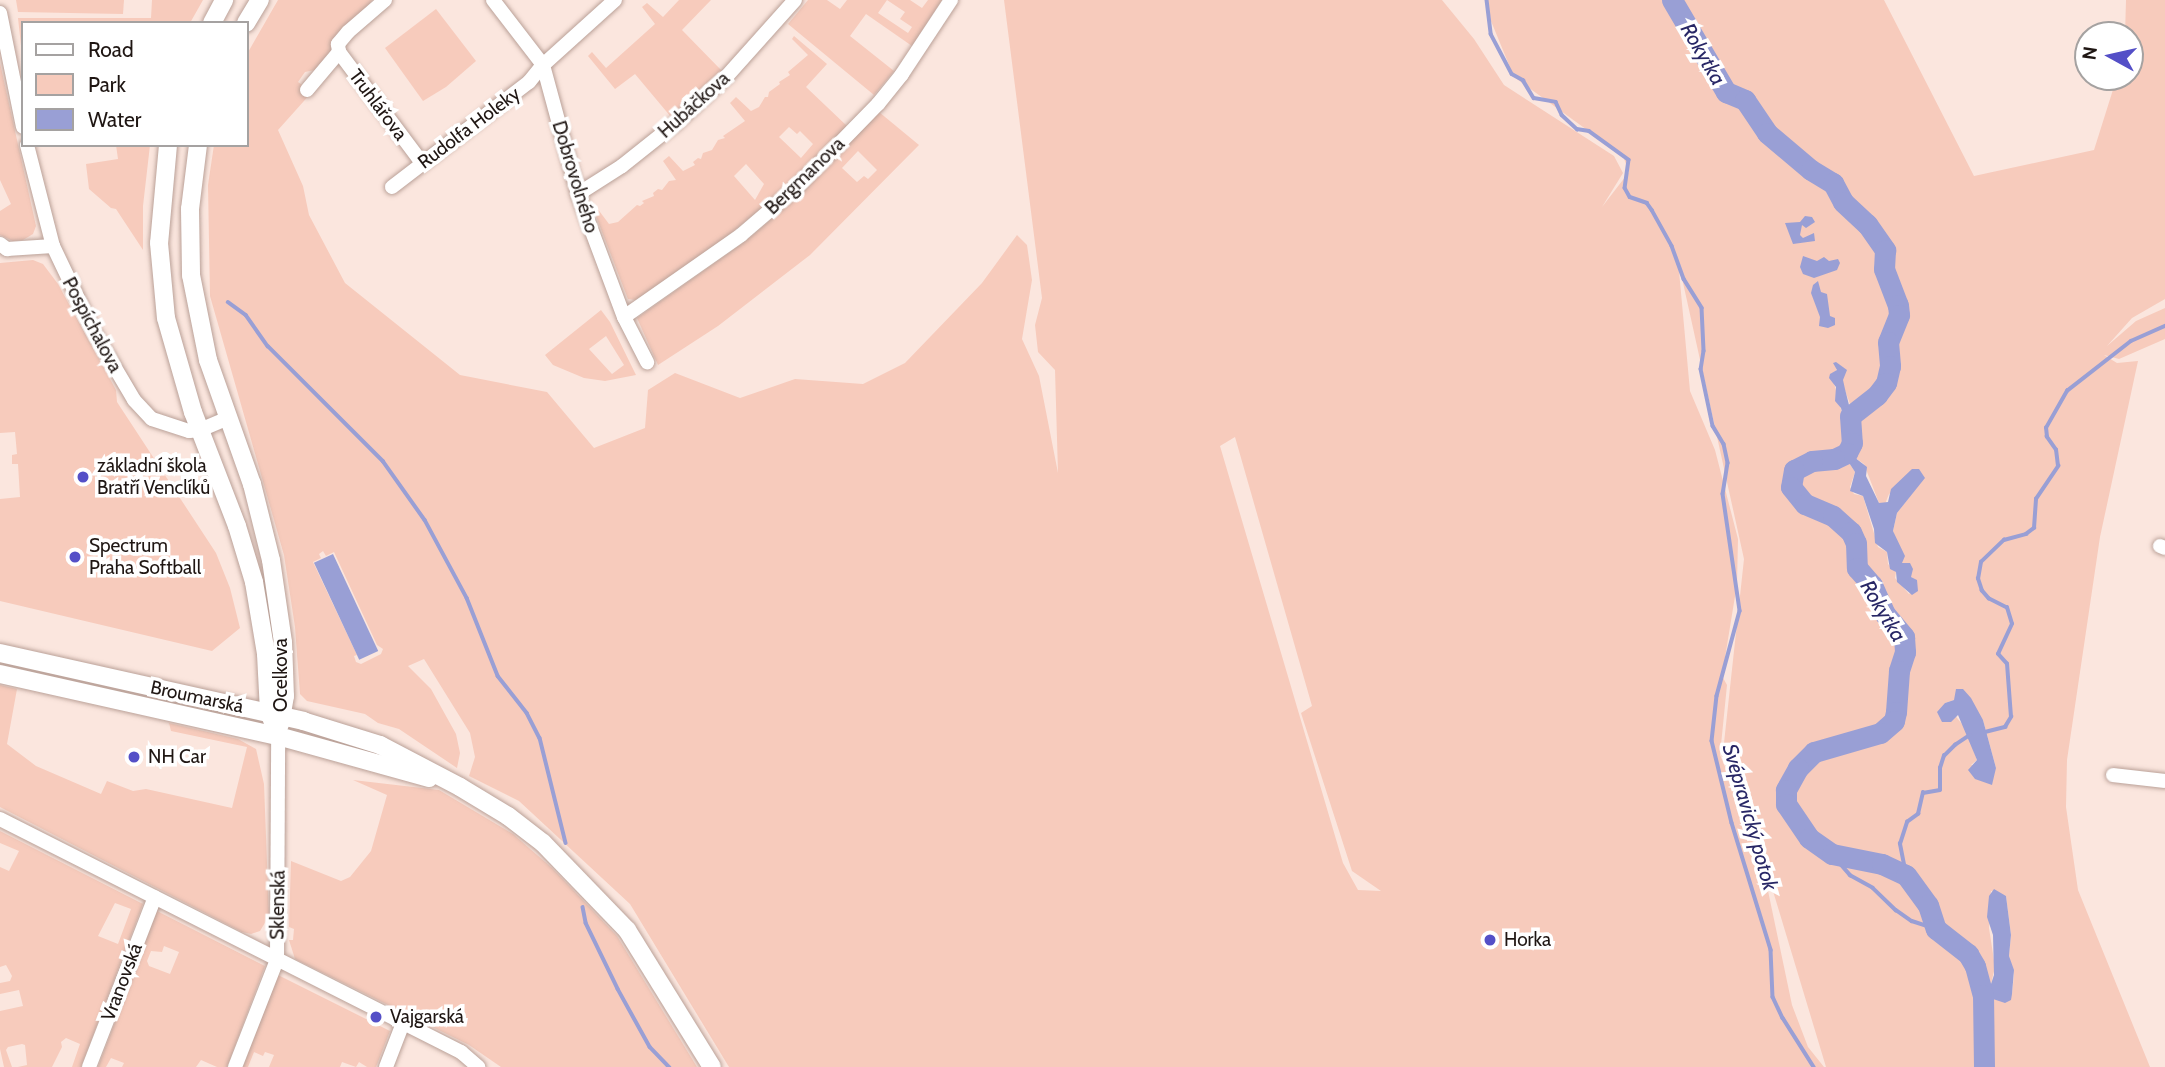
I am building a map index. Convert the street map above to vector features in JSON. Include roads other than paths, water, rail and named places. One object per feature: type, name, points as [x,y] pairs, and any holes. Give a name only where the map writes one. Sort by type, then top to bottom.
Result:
[{"type":"street","points":[[213,21],[224,0]]},
{"type":"street","points":[[247,21],[260,0]]},
{"type":"street","points":[[307,90],[339,48],[385,0]]},
{"type":"street","name":"Dobrovolného","points":[[493,0],[543,65],[578,194],[624,317],[647,362]]},
{"type":"street","name":"Rudolfa Holeky","points":[[391,187],[529,82],[543,65],[615,0]]},
{"type":"street","name":"Hubáčkova","points":[[578,194],[622,166],[676,123],[727,76],[795,0]]},
{"type":"street","name":"Bergmanova","points":[[624,317],[741,235],[797,187],[878,104],[902,74],[951,0]]},
{"type":"street","points":[[0,13],[21,117]]},
{"type":"street","name":"Truhlářova","points":[[339,48],[422,163]]},
{"type":"street","name":"Pospíchalova","points":[[28,147],[53,246],[94,332],[134,400],[152,419],[189,431],[200,430]]},
{"type":"street","name":"Ocelkova","points":[[169,147],[160,217],[161,284],[175,352],[200,430],[237,526],[254,582],[278,736]]},
{"type":"street","name":"Ocelkova","points":[[198,147],[190,209],[191,275],[200,332],[252,484],[271,560],[284,642],[276,714]]},
{"type":"street","points":[[0,244],[7,249],[53,246]]},
{"type":"street","points":[[200,430],[228,418]]},
{"type":"street","name":"Broumarská","points":[[0,653],[276,714],[380,745],[460,786],[508,816],[543,844],[627,930],[712,1067]]},
{"type":"street","points":[[228,705],[247,700],[255,693],[267,654]]},
{"type":"street","points":[[41,689],[48,665]]},
{"type":"street","name":"Broumarská","points":[[0,674],[41,689],[278,736],[460,786]]},
{"type":"street","name":"Sklenská","points":[[235,1067],[277,961],[278,736]]},
{"type":"street","points":[[2113,775],[2165,781]]},
{"type":"street","points":[[0,819],[461,1052],[478,1067]]},
{"type":"street","name":"Vranovská","points":[[89,1067],[155,897]]},
{"type":"street","points":[[386,1067],[403,1023]]},
{"type":"water","points":[[1805,216],[1812,217],[1815,222],[1806,228],[1802,225],[1800,235],[1803,238],[1814,233],[1815,241],[1793,244],[1785,223],[1800,222]]},
{"type":"water","points":[[1803,256],[1817,261],[1824,257],[1829,261],[1838,259],[1840,263],[1837,270],[1814,278],[1803,274],[1800,267]]},
{"type":"water","points":[[1818,281],[1821,292],[1827,294],[1830,316],[1835,318],[1835,325],[1828,328],[1819,326],[1820,317],[1811,293],[1813,285]]},
{"type":"water","points":[[1836,362],[1847,370],[1843,380],[1850,409],[1858,413],[1854,430],[1858,450],[1854,457],[1867,467],[1866,476],[1879,503],[1888,502],[1891,489],[1912,469],[1919,469],[1925,478],[1897,513],[1893,531],[1905,556],[1902,563],[1910,563],[1913,569],[1911,577],[1917,580],[1918,591],[1912,595],[1897,582],[1896,572],[1890,569],[1887,552],[1875,543],[1874,529],[1863,496],[1850,491],[1855,472],[1842,452],[1847,432],[1841,408],[1835,401],[1836,387],[1829,378],[1830,374],[1837,370],[1833,363]]},
{"type":"water","points":[[333,554],[378,651],[359,660],[314,563]]},
{"type":"water","points":[[1956,689],[1963,689],[1971,698],[1983,720],[1996,768],[1992,785],[1975,779],[1968,770],[1977,760],[1958,715],[1951,722],[1942,722],[1937,712],[1945,703],[1954,700]]},
{"type":"water","points":[[1994,889],[2006,896],[2011,935],[2009,956],[2014,970],[2012,994],[2011,1000],[2005,1003],[1990,998],[1982,1006],[1978,979],[1991,984],[1994,975],[1993,935],[1987,917],[1989,896]]},
{"type":"waterway","name":"Svépravický potok","points":[[1487,0],[1491,34],[1512,74],[1523,80],[1534,98],[1556,102],[1562,115],[1577,129],[1589,131],[1629,160],[1625,188],[1630,197],[1647,203],[1652,210],[1672,246],[1684,279],[1702,308],[1704,351],[1701,369],[1713,426],[1724,444],[1728,463],[1723,494],[1740,611],[1717,696],[1712,741],[1732,823],[1771,950],[1773,997],[1814,1067]]},
{"type":"waterway","name":"Rokytka","points":[[1672,0],[1726,92],[1745,100],[1767,133],[1811,170],[1833,183],[1843,202],[1867,224],[1885,250],[1884,269],[1898,305],[1899,315],[1888,342],[1890,366],[1886,383],[1877,395],[1850,416],[1852,443],[1847,453],[1834,459],[1812,461],[1794,470],[1791,487],[1805,504],[1833,516],[1851,532],[1856,543],[1857,568],[1872,585],[1885,614],[1904,637],[1905,652],[1899,671],[1896,712],[1894,721],[1880,733],[1814,752],[1798,768],[1786,790],[1786,804],[1809,838],[1832,854],[1882,864],[1906,875],[1928,905],[1936,929],[1968,954],[1975,966],[1983,995],[1984,1067]]},
{"type":"waterway","points":[[228,302],[246,315],[268,346],[383,461],[425,520],[467,598],[498,676],[527,713],[540,738],[566,843]]},
{"type":"waterway","points":[[1985,732],[2005,727],[2011,717],[2007,664],[1998,654],[2012,624],[2007,608],[1989,599],[1982,591],[1978,579],[1981,562],[2004,540],[2026,534],[2034,528],[2036,499],[2058,466],[2056,450],[2047,437],[2046,428],[2067,391],[2131,341],[2165,326]]},
{"type":"waterway","points":[[1906,875],[1900,844],[1907,822],[1918,814],[1923,793],[1940,790],[1940,768],[1944,756],[1970,735]]},
{"type":"waterway","name":"Rokytka","points":[[1832,854],[1850,875],[1873,888],[1896,910],[1912,921],[1936,929]]},
{"type":"waterway","points":[[583,907],[586,923],[618,989],[650,1047],[669,1067]]},
{"type":"place","name":"základní škola Bratří Venclíků","points":[[83,477]]},
{"type":"place","name":"Spectrum Praha Softball","points":[[75,557]]},
{"type":"place","name":"NH Car","points":[[134,757]]},
{"type":"place","name":"Horka","points":[[1490,940]]},
{"type":"place","name":"Vajgarská","points":[[376,1017]]}]
